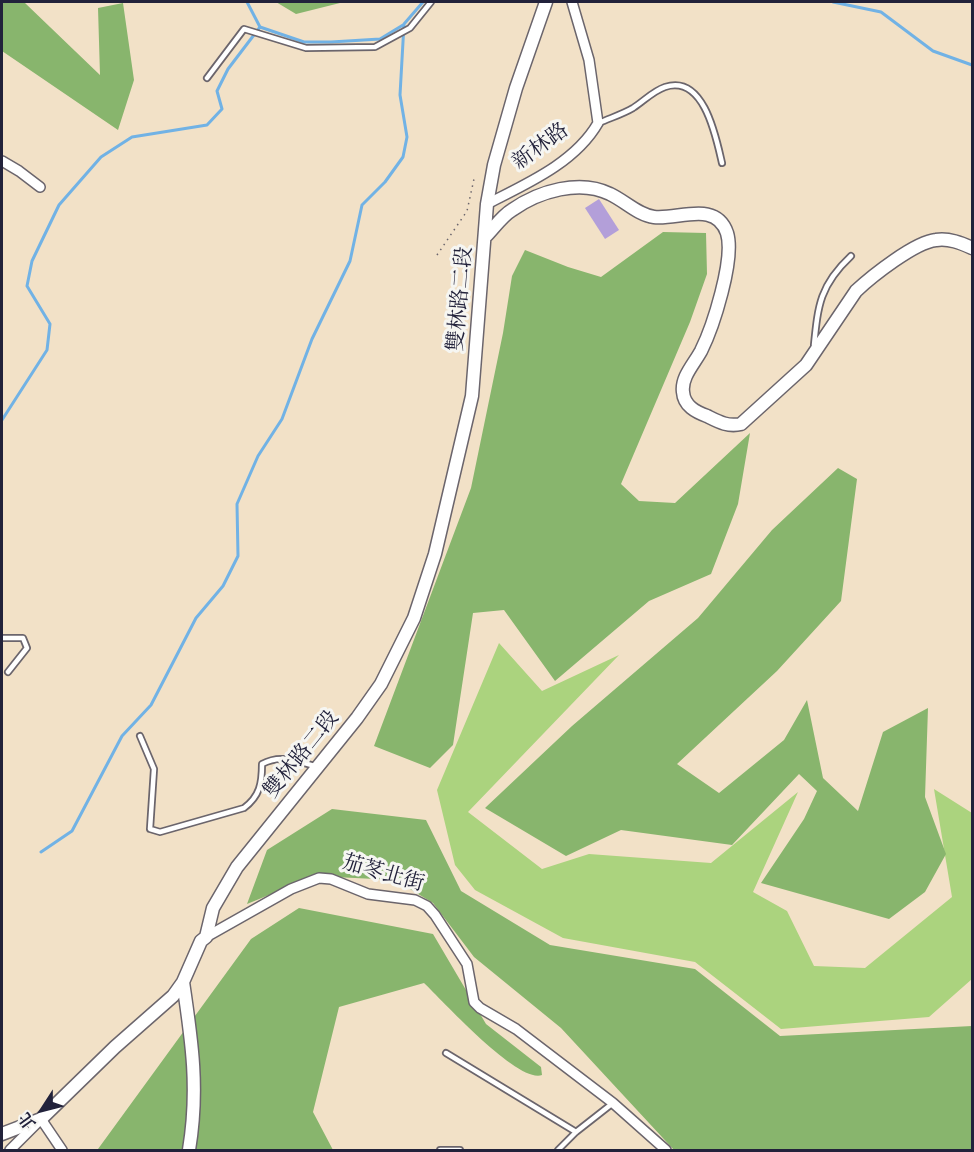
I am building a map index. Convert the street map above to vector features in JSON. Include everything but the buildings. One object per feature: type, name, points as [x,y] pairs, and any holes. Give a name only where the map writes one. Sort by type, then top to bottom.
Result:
[{"type":"street","name":"新林路","points":[[486,236],[487,204],[494,165],[516,88],[546,2]]},
{"type":"street","name":"新林路","points":[[487,204],[541,176],[575,150],[597,123],[589,60],[572,2]]},
{"type":"street","points":[[2,161],[20,171],[40,187]]},
{"type":"street","name":"雙林路二段","points":[[206,937],[213,908],[237,867],[381,684],[414,618],[435,554],[472,396],[486,236],[511,210],[543,195],[570,187],[595,188],[654,217],[706,213],[719,220],[728,235],[724,278],[711,327],[684,379],[682,391],[694,411],[728,426],[741,424],[783,389],[814,354],[856,291],[867,281],[926,242],[948,240],[972,248]]},
{"type":"street","name":"茄苳北街","points":[[206,937],[291,889],[319,878],[331,879],[368,894],[416,900],[427,906],[435,915],[467,964],[474,1002],[480,1008],[516,1029],[613,1103],[666,1150]]},
{"type":"street","points":[[10,1150],[115,1047],[173,996],[183,982],[201,941],[206,937]]},
{"type":"street","points":[[183,982],[195,1064],[194,1120],[189,1150]]},
{"type":"street","points":[[2,1134],[41,1119]]},
{"type":"street","points":[[41,1119],[62,1150]]},
{"type":"lane","points":[[207,78],[244,28],[306,48],[375,46],[410,28],[431,2]]},
{"type":"lane","points":[[597,123],[632,109],[666,87],[683,86],[691,89],[715,129],[722,163]]},
{"type":"lane","points":[[814,354],[817,312],[831,275],[850,256]]},
{"type":"lane","points":[[2,638],[23,638],[27,648],[8,672]]},
{"type":"lane","points":[[140,736],[154,769],[150,829],[160,832],[244,808],[260,790],[262,764],[265,762],[286,758],[318,766]]},
{"type":"lane","points":[[446,1053],[576,1131]]},
{"type":"lane","points":[[558,1150],[576,1131],[613,1103]]},
{"type":"lane","points":[[440,1150],[460,1150]]},
{"type":"path","points":[[437,255],[467,211],[474,179]]},
{"type":"green space","points":[[2,2],[25,3],[100,75],[98,8],[123,3],[134,80],[118,130],[2,51]]},
{"type":"green space","points":[[276,2],[344,2],[296,14]]},
{"type":"green space","points":[[663,232],[706,233],[707,274],[690,322],[621,484],[639,501],[675,503],[750,433],[738,504],[711,574],[649,601],[555,681],[504,610],[473,613],[453,745],[430,768],[374,746],[471,488],[503,333],[512,276],[525,250],[601,277]]},
{"type":"green space","points":[[838,468],[857,479],[841,601],[777,671],[677,764],[719,793],[784,740],[807,700],[823,778],[858,811],[883,732],[928,708],[925,797],[946,854],[925,892],[889,919],[761,883],[804,819],[817,791],[799,774],[732,845],[621,830],[566,856],[485,808],[572,726],[698,618],[772,530]]},
{"type":"green space","points":[[499,643],[542,691],[619,655],[468,812],[542,869],[589,854],[711,863],[798,792],[753,892],[787,911],[814,966],[865,968],[952,897],[934,789],[972,813],[972,979],[929,1017],[781,1029],[695,962],[563,938],[475,890],[455,865],[437,790]]},
{"type":"green space","points":[[332,809],[426,820],[461,891],[550,945],[695,969],[780,1036],[972,1026],[972,1150],[674,1150],[561,1028],[474,957],[433,903],[395,880],[315,876],[247,904],[267,850]]},
{"type":"green space","points":[[299,908],[433,934],[486,1024],[541,1067],[542,1075],[531,1074],[499,1055],[424,983],[339,1007],[313,1112],[333,1150],[98,1149],[251,939]]},
{"type":"waterway","points":[[247,2],[260,27],[304,42],[380,39],[403,25]]},
{"type":"waterway","points":[[41,852],[72,831],[122,736],[151,705],[196,618],[223,586],[238,556],[237,504],[258,456],[282,419],[312,339],[350,261],[362,205],[385,182],[403,157],[407,137],[400,95],[404,24],[423,2]]},
{"type":"waterway","points":[[833,2],[881,12],[933,51],[972,65]]},
{"type":"waterway","points":[[2,420],[47,350],[50,324],[27,286],[32,261],[59,205],[101,157],[132,137],[207,125],[222,109],[217,91],[228,69],[260,27]]}]
